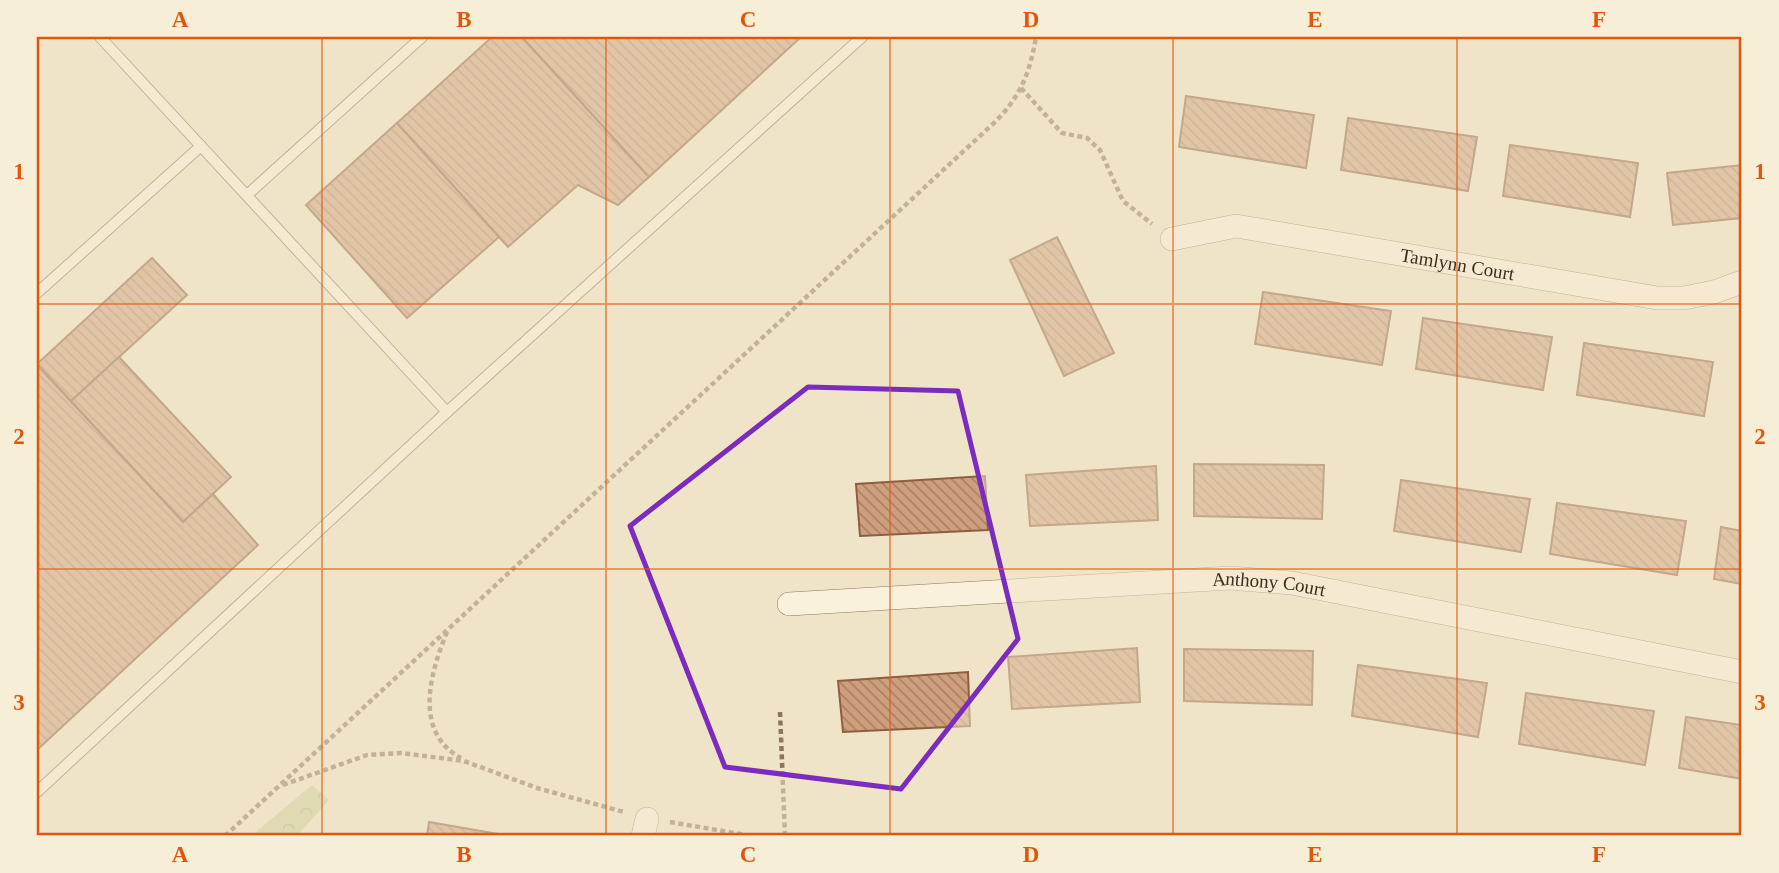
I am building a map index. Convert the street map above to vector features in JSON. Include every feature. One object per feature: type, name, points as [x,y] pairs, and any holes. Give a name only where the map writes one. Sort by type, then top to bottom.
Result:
[{"type":"street","name":"Tamlynn Court","points":[[1172,239],[1236,226],[1657,298],[1684,299],[1742,282]]},
{"type":"street","name":"Anthony Court","points":[[789,604],[1216,579],[1263,580],[1292,583],[1742,672]]},
{"type":"lane","points":[[100,37],[447,412]]},
{"type":"lane","points":[[247,195],[422,37]]},
{"type":"lane","points":[[37,792],[447,412],[862,37]]},
{"type":"lane","points":[[37,293],[201,146]]},
{"type":"path","points":[[225,836],[995,122],[1021,88],[1030,68],[1036,37]]},
{"type":"path","points":[[1021,88],[1062,133],[1087,138],[1100,150],[1123,201],[1172,239]]},
{"type":"path","points":[[447,629],[437,657],[429,706],[431,722],[444,747],[471,763],[645,827],[752,836]]},
{"type":"path","points":[[780,712],[785,836]]},
{"type":"path","points":[[278,787],[367,755],[401,752],[471,763]]},
{"type":"highlighted area","points":[[808,387],[958,391],[1018,639],[901,789],[725,767],[630,526]]},
{"type":"green space","points":[[312,785],[329,800],[297,836],[251,836]]},
{"type":"building","points":[[492,37],[522,37],[649,177],[618,205],[578,185],[508,247],[397,123]]},
{"type":"building","points":[[522,37],[801,37],[649,177]]},
{"type":"building","points":[[1186,96],[1314,115],[1306,168],[1179,147]]},
{"type":"building","points":[[1348,118],[1477,137],[1468,191],[1341,170]]},
{"type":"building","points":[[397,123],[499,237],[407,318],[306,205]]},
{"type":"building","points":[[1510,145],[1638,163],[1630,217],[1503,196]]},
{"type":"building","points":[[1742,165],[1742,218],[1673,225],[1667,173]]},
{"type":"building","points":[[1057,237],[1114,353],[1064,376],[1010,260]]},
{"type":"building","points":[[152,258],[187,295],[71,401],[37,364]]},
{"type":"building","points":[[1263,292],[1391,311],[1382,365],[1255,344]]},
{"type":"building","points":[[1423,318],[1552,337],[1543,390],[1416,369]]},
{"type":"building","points":[[1584,343],[1713,362],[1704,416],[1577,395]]},
{"type":"building","points":[[119,357],[231,477],[183,522],[71,401]]},
{"type":"building","points":[[37,365],[183,522],[213,494],[258,545],[37,750]]},
{"type":"building","points":[[1194,464],[1324,465],[1322,519],[1194,516]]},
{"type":"building","points":[[1156,466],[1158,520],[1030,526],[1026,475]]},
{"type":"building","points":[[985,476],[988,530],[860,536],[856,484]]},
{"type":"building","points":[[1401,480],[1530,499],[1521,552],[1394,531]]},
{"type":"building","points":[[1557,503],[1686,521],[1677,575],[1550,554]]},
{"type":"building","points":[[1721,527],[1742,531],[1742,584],[1714,579]]},
{"type":"building","points":[[1137,648],[1140,702],[1012,709],[1008,657]]},
{"type":"building","points":[[1184,649],[1313,651],[1312,705],[1184,701]]},
{"type":"building","points":[[1358,665],[1487,683],[1478,737],[1352,716]]},
{"type":"building","points":[[968,672],[970,726],[843,732],[838,681]]},
{"type":"building","points":[[1526,693],[1654,711],[1645,765],[1519,744]]},
{"type":"building","points":[[1686,717],[1742,725],[1742,779],[1679,768]]},
{"type":"building","points":[[429,822],[510,836],[427,836]]}]
